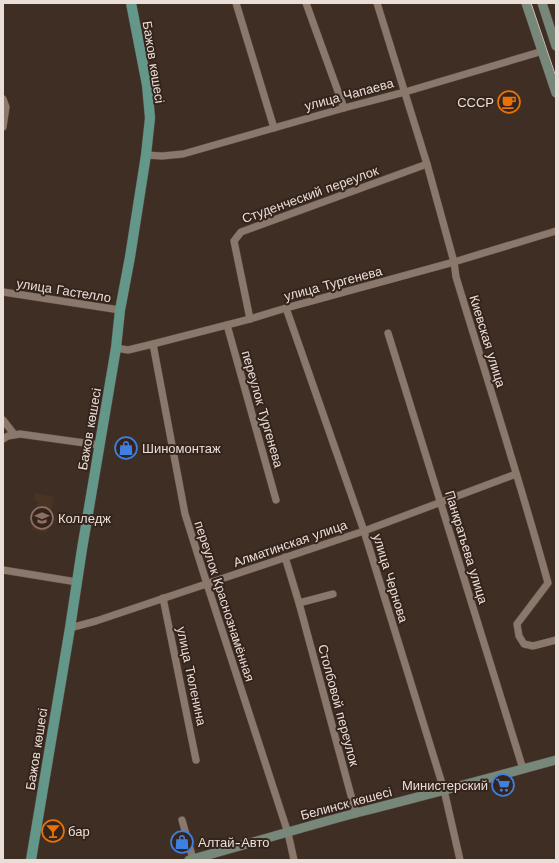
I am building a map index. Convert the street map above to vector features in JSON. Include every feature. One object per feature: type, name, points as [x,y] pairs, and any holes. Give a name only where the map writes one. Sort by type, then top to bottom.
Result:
[{"type":"main road","name":"Бажов көшесі","points":[[34,860],[47,760],[116,348],[120,310],[146,155],[150,118],[147,85],[131,3]]},
{"type":"main road","points":[[526,3],[543,50],[556,93]]},
{"type":"main road","points":[[542,3],[556,46]]},
{"type":"main road","name":"улица Чапаева","points":[[543,50],[556,46]]},
{"type":"main road","name":"Белинск көшесі","points":[[191,859],[556,760]]},
{"type":"street","points":[[236,3],[274,128]]},
{"type":"street","points":[[306,3],[344,108]]},
{"type":"street","name":"Киевская улица","points":[[378,3],[427,164],[454,262],[456,277],[531,522],[548,583],[517,624],[519,636],[524,644],[533,646],[556,640]]},
{"type":"street","name":"улица Чапаева","points":[[146,155],[162,156],[183,154],[405,92],[543,50]]},
{"type":"street","points":[[3,98],[6,107],[3,127]]},
{"type":"street","name":"Студенческий переулок","points":[[250,319],[234,241],[240,232],[427,164]]},
{"type":"street","name":"улица Тургенева","points":[[116,348],[128,350],[250,319],[556,232]]},
{"type":"street","name":"улица Гастелло","points":[[3,292],[120,310]]},
{"type":"street","name":"улица Чернова","points":[[286,308],[364,531],[444,790],[460,860]]},
{"type":"street","name":"переулок Тургенева","points":[[227,325],[276,500]]},
{"type":"street","name":"Панкратьева улица","points":[[388,333],[523,769]]},
{"type":"street","name":"переулок Краснознамённая","points":[[153,344],[185,514],[206,584],[288,833],[294,860]]},
{"type":"street","points":[[3,420],[14,434]]},
{"type":"street","points":[[3,439],[14,434],[99,445]]},
{"type":"street","name":"Алматинская улица","points":[[70,628],[96,621],[364,531],[516,474]]},
{"type":"street","name":"Столбовой переулок","points":[[285,557],[299,603],[356,814]]},
{"type":"street","points":[[3,570],[77,582]]},
{"type":"street","points":[[299,603],[333,594]]},
{"type":"street","name":"улица Тюленина","points":[[163,598],[196,760]]},
{"type":"street","points":[[182,820],[191,859]]},
{"type":"shaded area","name":"Колледж","points":[[35,493],[54,497],[47,533],[32,530],[38,502],[33,500]]},
{"type":"tram line","points":[[531,3],[556,77]]},
{"type":"place","name":"СССР","points":[[509,102]]},
{"type":"place","name":"Шиномонтаж","points":[[126,448]]},
{"type":"place","name":"Колледж","points":[[42,518]]},
{"type":"place","name":"Министерский","points":[[503,785]]},
{"type":"place","name":"бар","points":[[53,831]]},
{"type":"place","name":"Алтай-Авто","points":[[182,842]]}]
